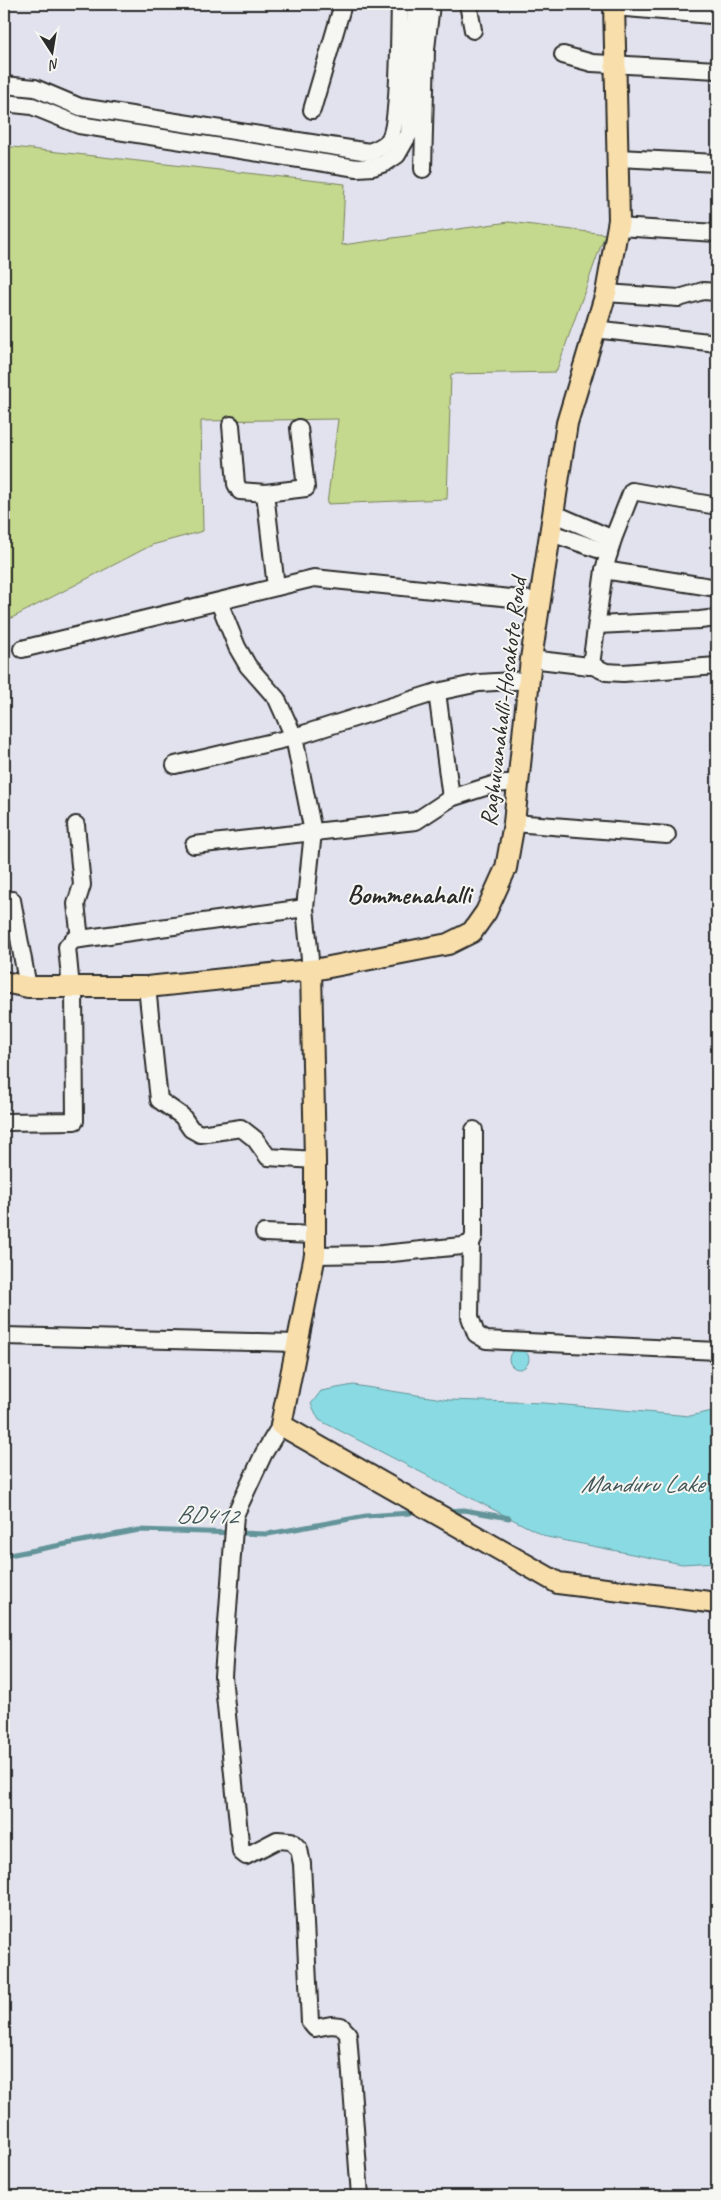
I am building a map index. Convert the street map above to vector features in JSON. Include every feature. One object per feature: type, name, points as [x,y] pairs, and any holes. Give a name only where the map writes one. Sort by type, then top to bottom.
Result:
[{"type":"main road","name":"Raghuvanahalli-Hosakote Road","points":[[4,982],[28,987],[147,987],[311,970],[448,944],[472,932],[486,912],[506,868],[514,823],[520,782],[531,659],[552,534],[553,513],[567,423],[606,293],[618,227],[614,6]]},
{"type":"main road","points":[[311,970],[311,1160],[315,1255],[281,1425],[558,1583],[717,1603]]},
{"type":"street","points":[[312,110],[343,4]]},
{"type":"street","points":[[4,103],[32,106],[79,125],[357,168],[373,167],[385,163],[391,150],[390,140],[396,106],[400,4]]},
{"type":"street","points":[[4,84],[35,88],[80,106],[369,152],[381,148],[391,150],[405,144],[409,134],[416,4]]},
{"type":"street","points":[[423,169],[426,49],[431,4]]},
{"type":"street","points":[[468,4],[473,30]]},
{"type":"street","points":[[614,6],[712,15]]},
{"type":"street","points":[[563,55],[592,63],[717,70]]},
{"type":"street","points":[[79,125],[80,106]]},
{"type":"street","points":[[618,158],[717,163]]},
{"type":"street","points":[[618,227],[717,233]]},
{"type":"street","points":[[606,293],[679,298],[703,291],[717,292]]},
{"type":"street","points":[[594,329],[717,343]]},
{"type":"street","points":[[231,425],[236,484],[240,491],[265,493],[306,488],[298,428]]},
{"type":"street","points":[[591,665],[604,570],[632,491],[717,506]]},
{"type":"street","points":[[265,493],[276,587]]},
{"type":"street","points":[[553,513],[611,546]]},
{"type":"street","points":[[552,534],[611,546]]},
{"type":"street","points":[[604,570],[717,588]]},
{"type":"street","points":[[22,649],[314,578],[540,601]]},
{"type":"street","points":[[219,602],[237,647],[248,666],[277,699],[294,737],[313,832],[305,908],[311,970]]},
{"type":"street","points":[[597,625],[717,618]]},
{"type":"street","points":[[531,659],[591,665],[606,672],[623,673],[717,666]]},
{"type":"street","points":[[175,764],[294,737],[436,692],[479,683],[529,680]]},
{"type":"street","points":[[436,692],[451,798]]},
{"type":"street","points":[[194,845],[416,821],[451,798],[496,784],[520,782]]},
{"type":"street","points":[[514,823],[666,835]]},
{"type":"street","points":[[76,825],[82,885],[76,904],[80,939]]},
{"type":"street","points":[[12,900],[28,987]]},
{"type":"street","points":[[4,1122],[75,1121],[72,988],[67,946],[73,940],[305,908]]},
{"type":"street","points":[[147,987],[159,1100],[182,1116],[190,1129],[200,1134],[241,1128],[256,1140],[268,1157],[311,1160]]},
{"type":"street","points":[[474,1130],[474,1236],[471,1243],[470,1318],[476,1334],[486,1340],[717,1351]]},
{"type":"street","points":[[264,1233],[315,1235]]},
{"type":"street","points":[[315,1255],[382,1254],[462,1246],[471,1243]]},
{"type":"street","points":[[4,1336],[298,1343]]},
{"type":"street","points":[[281,1425],[264,1453],[235,1515],[222,1676],[230,1755],[241,1852],[246,1856],[277,1840],[291,1841],[299,1849],[302,1864],[310,2022],[315,2028],[331,2025],[341,2026],[348,2034],[360,2196]]},
{"type":"green space","points":[[4,146],[345,184],[342,245],[509,222],[605,234],[556,372],[451,374],[447,499],[327,504],[338,419],[201,421],[203,531],[152,545],[4,622]]},
{"type":"water","points":[[519,1349],[526,1352],[529,1359],[526,1366],[519,1369],[512,1366],[509,1359],[512,1352]]},
{"type":"water","name":"Manduru Lake","points":[[353,1385],[449,1400],[544,1403],[690,1416],[717,1410],[717,1562],[682,1564],[547,1537],[319,1420],[311,1404],[321,1391]]},
{"type":"waterway","name":"BD412","points":[[446,1511],[464,1510],[509,1518]]},
{"type":"waterway","name":"BD412","points":[[4,1556],[139,1530],[268,1534],[366,1516],[410,1513]]},
{"type":"district","name":"Bommenahalli","points":[[409,894]]}]
